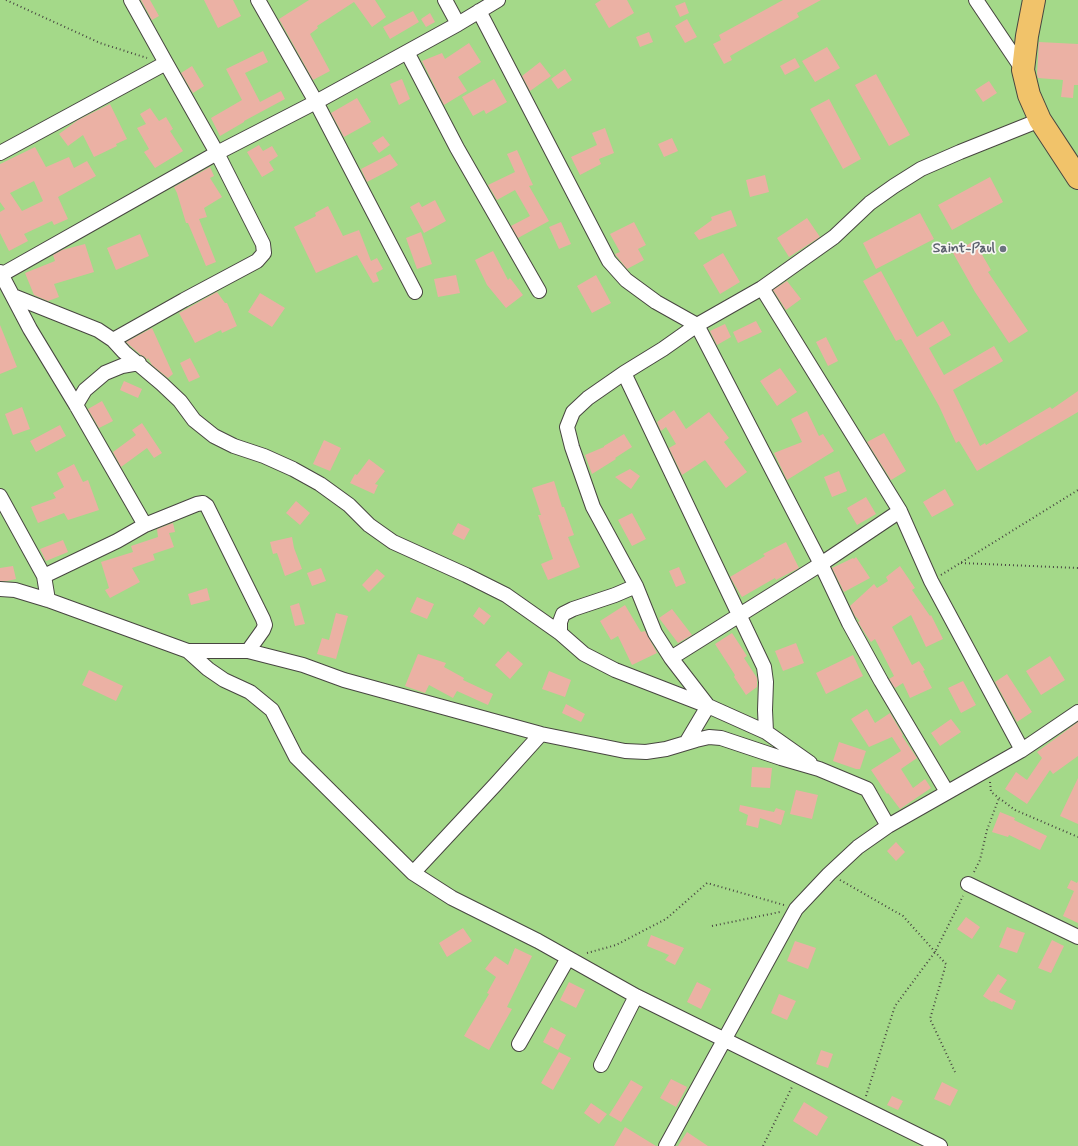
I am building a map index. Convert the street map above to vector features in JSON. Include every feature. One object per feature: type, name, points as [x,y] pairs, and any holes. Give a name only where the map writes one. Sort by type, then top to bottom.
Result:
[{"type":"highway","points":[[1034,0],[1022,70],[1028,94],[1040,120],[1078,178]]},
{"type":"street","points":[[113,340],[257,261],[264,253],[262,244],[217,153],[131,0]]},
{"type":"street","points":[[258,0],[316,102],[415,292]]},
{"type":"street","points":[[444,0],[458,24]]},
{"type":"street","points":[[145,525],[76,405],[30,329],[1,274],[217,153],[316,102],[458,24],[498,0]]},
{"type":"street","points":[[976,0],[1022,70]]},
{"type":"street","points":[[479,11],[609,261],[626,280],[656,302],[697,325],[881,681],[947,792]]},
{"type":"street","points":[[407,52],[457,148],[539,291]]},
{"type":"street","points":[[0,153],[166,63]]},
{"type":"street","points":[[708,706],[671,658],[655,633],[636,586],[593,507],[572,448],[567,428],[573,412],[588,398],[624,373],[663,349],[697,325],[762,288],[834,238],[870,203],[921,169],[1040,120]]},
{"type":"street","points":[[762,288],[900,511],[931,581],[1022,750]]},
{"type":"street","points":[[13,296],[98,330],[113,340],[124,352],[139,363],[180,401],[194,420],[214,436],[234,446],[264,456],[293,469],[320,484],[349,505],[369,525],[393,542],[506,595],[560,633],[584,654],[615,670],[708,706],[766,732],[819,769]]},
{"type":"street","points":[[76,405],[85,390],[105,373],[122,366],[139,363]]},
{"type":"street","points":[[624,373],[764,667],[766,682],[766,732]]},
{"type":"street","points":[[0,496],[44,576],[48,600]]},
{"type":"street","points":[[44,576],[117,541],[145,525],[203,503],[207,506],[263,619],[263,630],[248,651]]},
{"type":"street","points":[[671,658],[821,564],[900,511]]},
{"type":"street","points":[[560,633],[560,622],[563,614],[636,586]]},
{"type":"street","points":[[0,588],[15,590],[48,600],[188,651],[248,651],[303,666],[344,680],[541,734],[625,751],[646,752],[666,749],[709,737],[721,738],[780,758],[819,769],[867,789],[888,826]]},
{"type":"street","points":[[0,597],[15,590]]},
{"type":"street","points":[[188,651],[208,669],[224,680],[250,692],[272,710],[296,757],[413,873],[452,898],[538,941],[636,996],[940,1146]]},
{"type":"street","points":[[686,743],[708,706]]},
{"type":"street","points":[[666,1146],[796,909],[829,874],[858,847],[888,826],[1022,750],[1078,712]]},
{"type":"street","points":[[413,873],[541,734]]},
{"type":"street","points":[[968,884],[1078,937]]},
{"type":"street","points":[[519,1044],[568,958]]},
{"type":"street","points":[[601,1065],[636,996]]},
{"type":"path","points":[[6,0],[100,42],[166,63]]},
{"type":"path","points":[[931,581],[1078,490]]},
{"type":"path","points":[[960,563],[1078,568]]},
{"type":"path","points":[[990,769],[991,792],[1015,810],[1078,837]]},
{"type":"path","points":[[862,1107],[895,1006],[936,952],[980,860],[986,830],[999,798]]},
{"type":"path","points":[[829,874],[903,916],[946,964],[930,1019],[955,1072]]},
{"type":"path","points":[[568,958],[616,945],[666,919],[707,882],[796,909]]},
{"type":"path","points":[[712,926],[796,909]]},
{"type":"path","points":[[763,1146],[798,1076]]},
{"type":"green space","points":[[0,0],[1078,0],[1078,1146],[0,1146]]},
{"type":"building","points":[[141,0],[150,0],[159,16],[152,20]]},
{"type":"building","points":[[204,0],[233,0],[241,16],[218,28]]},
{"type":"building","points":[[309,0],[375,0],[386,17],[372,27],[354,2],[317,26],[318,28],[310,34],[330,71],[313,80],[279,19]]},
{"type":"building","points":[[601,0],[627,0],[634,13],[609,28],[595,4]]},
{"type":"building","points":[[783,0],[821,0],[797,13],[799,17],[730,56],[732,60],[724,64],[713,44],[721,40],[719,35]]},
{"type":"building","points":[[685,2],[689,13],[680,17],[675,6]]},
{"type":"building","points":[[413,11],[419,22],[390,39],[383,27]]},
{"type":"building","points":[[430,13],[435,22],[426,27],[421,19]]},
{"type":"building","points":[[687,19],[697,37],[685,43],[675,26]]},
{"type":"building","points":[[649,32],[653,42],[640,47],[636,37]]},
{"type":"building","points":[[1039,42],[1078,44],[1078,85],[1074,85],[1073,98],[1061,97],[1063,80],[1038,78]]},
{"type":"building","points":[[469,43],[481,62],[458,77],[467,91],[444,105],[422,61],[442,53],[445,59]]},
{"type":"building","points":[[827,47],[840,68],[815,82],[802,61]]},
{"type":"building","points":[[263,51],[268,62],[245,73],[260,102],[281,91],[285,99],[220,136],[211,118],[242,100],[226,69]]},
{"type":"building","points":[[795,58],[800,67],[785,75],[780,66]]},
{"type":"building","points":[[540,62],[551,76],[530,91],[522,76]]},
{"type":"building","points":[[192,66],[204,86],[193,93],[181,73]]},
{"type":"building","points":[[565,69],[572,80],[558,89],[551,79]]},
{"type":"building","points":[[876,74],[910,135],[889,146],[855,85]]},
{"type":"building","points":[[402,79],[410,99],[399,105],[390,84]]},
{"type":"building","points":[[494,79],[507,102],[486,114],[484,110],[473,116],[462,97]]},
{"type":"building","points":[[989,81],[997,93],[983,102],[975,90]]},
{"type":"building","points":[[357,98],[371,122],[344,137],[331,113]]},
{"type":"building","points":[[829,99],[861,159],[843,169],[810,109]]},
{"type":"building","points":[[110,104],[127,139],[116,144],[117,146],[94,157],[83,135],[68,146],[59,134],[78,120]]},
{"type":"building","points":[[150,108],[159,121],[166,117],[173,129],[170,131],[183,151],[155,168],[144,152],[149,149],[137,128],[146,124],[140,114]]},
{"type":"building","points":[[605,128],[614,153],[599,159],[601,164],[580,175],[571,157],[597,145],[592,133]]},
{"type":"building","points":[[383,136],[390,145],[379,153],[372,143]]},
{"type":"building","points":[[672,138],[678,151],[664,157],[658,144]]},
{"type":"building","points":[[259,145],[263,151],[272,146],[278,156],[269,162],[274,170],[262,177],[247,152]]},
{"type":"building","points":[[35,147],[46,167],[69,157],[74,168],[87,161],[96,176],[58,197],[68,219],[54,225],[52,221],[24,234],[28,241],[9,251],[0,233],[0,212],[5,209],[0,202],[0,164]],"holes":[[[34,181],[43,201],[22,211],[10,193]]]},
{"type":"building","points":[[517,150],[533,185],[529,186],[549,221],[518,238],[511,226],[530,216],[515,190],[497,200],[488,185],[515,172],[507,154]]},
{"type":"building","points":[[390,154],[398,165],[367,182],[361,169]]},
{"type":"building","points":[[210,167],[214,176],[210,178],[222,197],[204,208],[207,217],[199,219],[216,262],[206,266],[188,223],[186,223],[174,187]]},
{"type":"building","points":[[765,175],[769,192],[750,197],[746,180]]},
{"type":"building","points":[[990,177],[1003,202],[952,230],[938,205]]},
{"type":"building","points":[[435,200],[446,221],[424,233],[410,207],[419,202],[422,207]]},
{"type":"building","points":[[328,206],[343,236],[359,230],[371,261],[377,258],[383,269],[376,273],[379,281],[373,283],[357,255],[316,273],[294,227],[316,216],[315,213]]},
{"type":"building","points":[[731,210],[737,226],[699,240],[694,233],[712,220],[711,217]]},
{"type":"building","points":[[920,213],[934,239],[876,269],[863,243]]},
{"type":"building","points":[[807,218],[820,237],[789,257],[777,238]]},
{"type":"building","points":[[561,222],[571,244],[559,249],[549,227]]},
{"type":"building","points":[[634,222],[646,245],[638,249],[644,260],[627,269],[615,254],[620,252],[610,234]]},
{"type":"building","points":[[421,232],[432,264],[417,269],[406,238]]},
{"type":"building","points":[[140,234],[149,256],[116,270],[107,248]]},
{"type":"building","points":[[974,241],[991,270],[988,272],[1028,331],[1009,343],[975,292],[953,253]]},
{"type":"building","points":[[85,244],[94,272],[54,284],[59,297],[48,301],[34,295],[25,273],[55,261],[53,255],[62,250]]},
{"type":"building","points":[[493,251],[508,280],[510,278],[523,295],[506,308],[487,285],[475,260]]},
{"type":"building","points":[[723,253],[740,282],[720,294],[703,265]]},
{"type":"building","points":[[881,271],[917,337],[943,321],[951,335],[929,348],[944,375],[994,346],[1003,361],[953,390],[980,446],[985,443],[986,445],[1050,407],[1052,409],[1078,391],[1078,412],[977,471],[959,441],[956,443],[939,406],[901,339],[896,341],[863,281]]},
{"type":"building","points":[[456,275],[460,293],[438,297],[434,279]]},
{"type":"building","points":[[596,275],[611,303],[592,313],[577,286]]},
{"type":"building","points":[[787,281],[801,299],[786,310],[773,290]]},
{"type":"building","points":[[217,292],[225,303],[227,303],[237,326],[222,333],[221,330],[195,343],[179,313]]},
{"type":"building","points":[[260,293],[285,308],[272,327],[248,312]]},
{"type":"building","points":[[756,321],[762,332],[738,343],[733,332]]},
{"type":"building","points":[[725,324],[731,337],[717,345],[710,331]]},
{"type":"building","points":[[0,325],[17,367],[0,374]]},
{"type":"building","points":[[152,328],[173,374],[168,378],[152,365],[148,358],[147,360],[126,342]]},
{"type":"building","points":[[826,337],[838,361],[828,366],[816,342]]},
{"type":"building","points":[[190,358],[200,377],[189,382],[180,363]]},
{"type":"building","points":[[780,368],[797,392],[777,406],[760,381]]},
{"type":"building","points":[[124,381],[142,389],[138,398],[120,390]]},
{"type":"building","points":[[102,401],[113,421],[99,428],[88,409]]},
{"type":"building","points":[[22,407],[30,429],[13,435],[5,414]]},
{"type":"building","points":[[674,410],[686,429],[709,412],[729,438],[724,442],[747,472],[726,488],[705,460],[682,475],[669,448],[676,444],[666,427],[661,431],[657,422]]},
{"type":"building","points":[[807,411],[819,436],[823,434],[834,451],[787,480],[774,453],[802,442],[791,419]]},
{"type":"building","points":[[142,423],[162,453],[154,458],[147,448],[121,467],[113,452],[136,435],[132,430]]},
{"type":"building","points":[[60,425],[66,436],[36,452],[30,441]]},
{"type":"building","points":[[884,433],[906,471],[891,480],[867,442]]},
{"type":"building","points":[[624,434],[632,447],[592,474],[585,455],[604,447]]},
{"type":"building","points":[[324,440],[341,448],[330,471],[313,464]]},
{"type":"building","points":[[369,459],[385,471],[375,484],[378,485],[374,494],[350,483],[355,474],[357,475]]},
{"type":"building","points":[[74,464],[83,482],[88,480],[99,510],[68,520],[64,513],[38,523],[31,507],[56,498],[53,493],[64,487],[57,473]]},
{"type":"building","points":[[630,469],[640,476],[631,489],[615,477]]},
{"type":"building","points":[[839,471],[847,491],[832,497],[824,477]]},
{"type":"building","points":[[554,481],[562,507],[564,507],[574,535],[568,537],[580,567],[548,580],[541,564],[553,559],[538,515],[541,515],[532,488]]},
{"type":"building","points":[[945,489],[954,505],[932,517],[923,502]]},
{"type":"building","points":[[866,497],[876,514],[857,525],[847,508]]},
{"type":"building","points":[[296,501],[310,513],[300,525],[286,513]]},
{"type":"building","points":[[632,513],[646,539],[632,546],[618,520]]},
{"type":"building","points":[[173,523],[175,532],[169,533],[174,547],[153,554],[155,560],[132,568],[140,582],[110,598],[105,590],[109,588],[101,562],[133,552],[131,546],[158,537],[157,529]]},
{"type":"building","points":[[458,523],[470,529],[464,540],[452,534]]},
{"type":"building","points":[[292,537],[294,548],[302,569],[285,576],[277,553],[273,554],[270,542]]},
{"type":"building","points":[[63,540],[68,552],[46,561],[40,549]]},
{"type":"building","points":[[786,542],[799,568],[776,580],[775,578],[742,597],[730,577],[765,556],[763,554]]},
{"type":"building","points":[[856,557],[870,578],[844,592],[832,568]]},
{"type":"building","points":[[13,566],[16,579],[0,581],[0,568]]},
{"type":"building","points":[[900,566],[915,588],[912,590],[930,616],[931,615],[943,639],[926,647],[911,615],[892,627],[912,665],[919,661],[925,670],[923,671],[932,688],[910,698],[903,683],[895,688],[889,679],[894,676],[875,639],[871,642],[850,606],[874,584],[877,588],[888,581],[886,577]]},
{"type":"building","points":[[679,567],[686,583],[676,587],[669,571]]},
{"type":"building","points":[[321,568],[326,581],[312,586],[307,573]]},
{"type":"building","points":[[377,569],[385,576],[369,592],[362,585]]},
{"type":"building","points":[[207,588],[210,600],[191,605],[188,594]]},
{"type":"building","points":[[417,597],[434,604],[427,619],[410,612]]},
{"type":"building","points":[[299,603],[305,624],[295,626],[290,606]]},
{"type":"building","points":[[625,605],[641,632],[645,631],[657,653],[632,665],[618,636],[611,640],[600,621]]},
{"type":"building","points":[[479,607],[491,616],[484,625],[473,616]]},
{"type":"building","points":[[672,609],[692,635],[678,643],[659,618]]},
{"type":"building","points":[[336,613],[348,616],[336,659],[317,654],[322,638],[329,640]]},
{"type":"building","points":[[732,633],[747,656],[744,658],[757,678],[757,687],[746,695],[715,644]]},
{"type":"building","points":[[796,643],[804,663],[783,671],[775,651]]},
{"type":"building","points":[[508,651],[523,664],[510,679],[495,665]]},
{"type":"building","points":[[418,654],[446,663],[444,667],[464,678],[463,680],[493,694],[488,705],[457,691],[453,698],[429,685],[425,693],[405,686]]},
{"type":"building","points":[[853,655],[863,676],[826,694],[816,673]]},
{"type":"building","points":[[1050,656],[1065,680],[1041,695],[1026,671]]},
{"type":"building","points":[[89,670],[123,686],[116,701],[82,685]]},
{"type":"building","points":[[549,671],[571,680],[565,697],[542,689]]},
{"type":"building","points":[[1007,674],[1032,712],[1017,722],[995,682]]},
{"type":"building","points":[[963,681],[976,705],[961,713],[948,688]]},
{"type":"building","points":[[566,704],[585,714],[581,722],[562,713]]},
{"type":"building","points":[[867,709],[875,723],[890,713],[903,735],[902,736],[917,758],[901,769],[913,788],[925,779],[931,788],[900,809],[888,793],[887,794],[871,770],[901,751],[892,737],[869,747],[851,719]]},
{"type":"building","points":[[951,719],[961,732],[940,746],[931,733]]},
{"type":"building","points":[[1078,722],[1078,756],[1053,774],[1050,770],[1027,804],[1005,789],[1016,772],[1027,780],[1042,758],[1037,752]]},
{"type":"building","points":[[839,742],[866,751],[860,769],[833,761]]},
{"type":"building","points":[[752,767],[772,768],[770,788],[751,787]]},
{"type":"building","points":[[1078,778],[1078,824],[1060,816]]},
{"type":"building","points":[[796,790],[818,795],[812,819],[790,814]]},
{"type":"building","points":[[740,805],[774,812],[776,808],[785,811],[781,825],[760,818],[758,828],[746,825],[748,815],[739,811]]},
{"type":"building","points":[[1000,812],[1015,818],[1014,820],[1047,836],[1040,850],[1009,835],[1008,837],[992,832]]},
{"type":"building","points":[[896,842],[905,852],[896,861],[887,851]]},
{"type":"building","points":[[1071,880],[1077,883],[1078,881],[1078,923],[1063,916],[1074,891],[1067,888]]},
{"type":"building","points":[[966,917],[980,927],[972,939],[957,929]]},
{"type":"building","points":[[1007,927],[1025,933],[1017,953],[999,947]]},
{"type":"building","points":[[463,928],[472,941],[447,957],[439,943]]},
{"type":"building","points":[[651,935],[684,948],[675,965],[665,960],[669,955],[647,946]]},
{"type":"building","points":[[1052,940],[1064,946],[1051,973],[1038,968]]},
{"type":"building","points":[[795,941],[816,948],[808,969],[787,961]]},
{"type":"building","points":[[515,948],[532,956],[507,1007],[512,1009],[489,1050],[464,1036],[489,994],[487,993],[496,977],[485,969],[495,956],[508,965]]},
{"type":"building","points":[[998,974],[1007,980],[999,992],[1016,1001],[1012,1010],[993,1001],[992,1002],[983,996]]},
{"type":"building","points":[[569,982],[585,990],[576,1008],[560,1000]]},
{"type":"building","points":[[697,982],[711,989],[701,1009],[687,1002]]},
{"type":"building","points":[[779,994],[796,1001],[787,1020],[771,1013]]},
{"type":"building","points":[[551,1027],[566,1035],[558,1050],[543,1042]]},
{"type":"building","points":[[821,1050],[833,1054],[828,1068],[816,1064]]},
{"type":"building","points":[[559,1052],[571,1058],[553,1090],[541,1083]]},
{"type":"building","points":[[671,1079],[687,1087],[676,1107],[660,1098]]},
{"type":"building","points":[[631,1080],[643,1087],[621,1122],[609,1115]]},
{"type":"building","points":[[942,1082],[958,1090],[950,1106],[934,1099]]},
{"type":"building","points":[[892,1096],[903,1101],[898,1110],[887,1105]]},
{"type":"building","points":[[804,1102],[828,1117],[817,1136],[793,1121]]},
{"type":"building","points":[[591,1103],[607,1114],[599,1124],[584,1113]]},
{"type":"building","points":[[625,1127],[656,1146],[614,1146]]},
{"type":"building","points":[[687,1132],[708,1146],[678,1146]]},
{"type":"place","name":"Saint-Paul","points":[[1003,249]]}]
